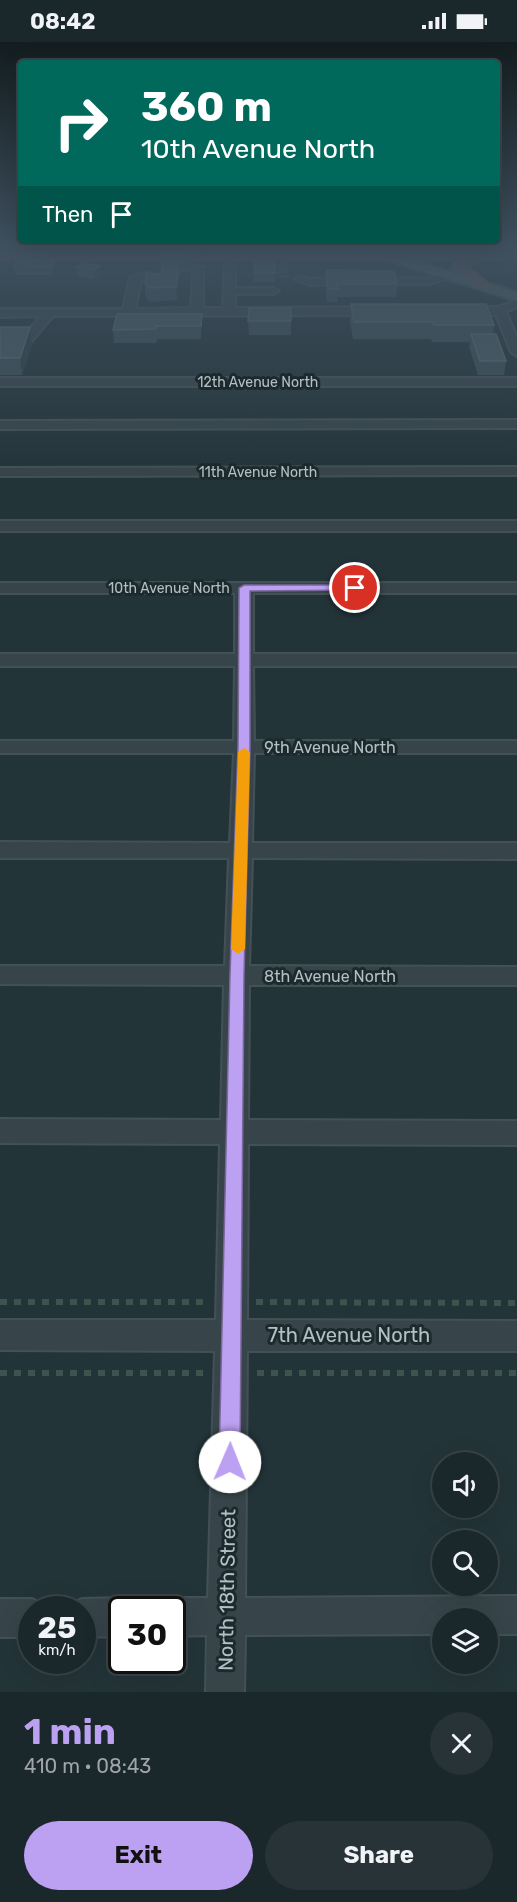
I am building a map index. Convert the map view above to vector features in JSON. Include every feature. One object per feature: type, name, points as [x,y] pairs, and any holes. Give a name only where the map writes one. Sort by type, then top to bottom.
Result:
[{"type":"street","points":[[0,330],[38,322]]},
{"type":"street","points":[[0,340],[26,340],[42,322]]},
{"type":"street","points":[[505,322],[517,352]]},
{"type":"street","name":"12th Avenue North","points":[[0,382],[517,382]]},
{"type":"street","points":[[0,425],[517,424]]},
{"type":"street","name":"11th Avenue North","points":[[0,472],[517,471]]},
{"type":"street","points":[[0,526],[517,526]]},
{"type":"street","name":"10th Avenue North","points":[[0,588],[517,588]]},
{"type":"street","name":"North 18th Street","points":[[225,1692],[237,975],[244,747],[244,588]]},
{"type":"street","points":[[0,660],[517,660]]},
{"type":"street","name":"9th Avenue North","points":[[0,747],[517,747]]},
{"type":"street","points":[[0,850],[517,851]]},
{"type":"street","name":"8th Avenue North","points":[[0,975],[517,976]]},
{"type":"street","points":[[0,1131],[517,1133]]},
{"type":"street","name":"7th Avenue North","points":[[0,1335],[517,1336]]},
{"type":"street","points":[[186,1617],[517,1615]]},
{"type":"street","points":[[0,1618],[18,1618]]},
{"type":"building","points":[[115,322],[201,322],[201,326],[156,326],[156,329],[113,330]]},
{"type":"building","points":[[433,322],[493,322],[494,325],[434,325]]},
{"type":"building","points":[[0,327],[30,327],[20,358],[0,358]]},
{"type":"building","points":[[471,334],[496,334],[506,361],[480,361]]},
{"type":"slow traffic","points":[[238,949],[244,752]]},
{"type":"route","points":[[230,1462],[237,975],[244,747],[244,588],[355,588]]}]
